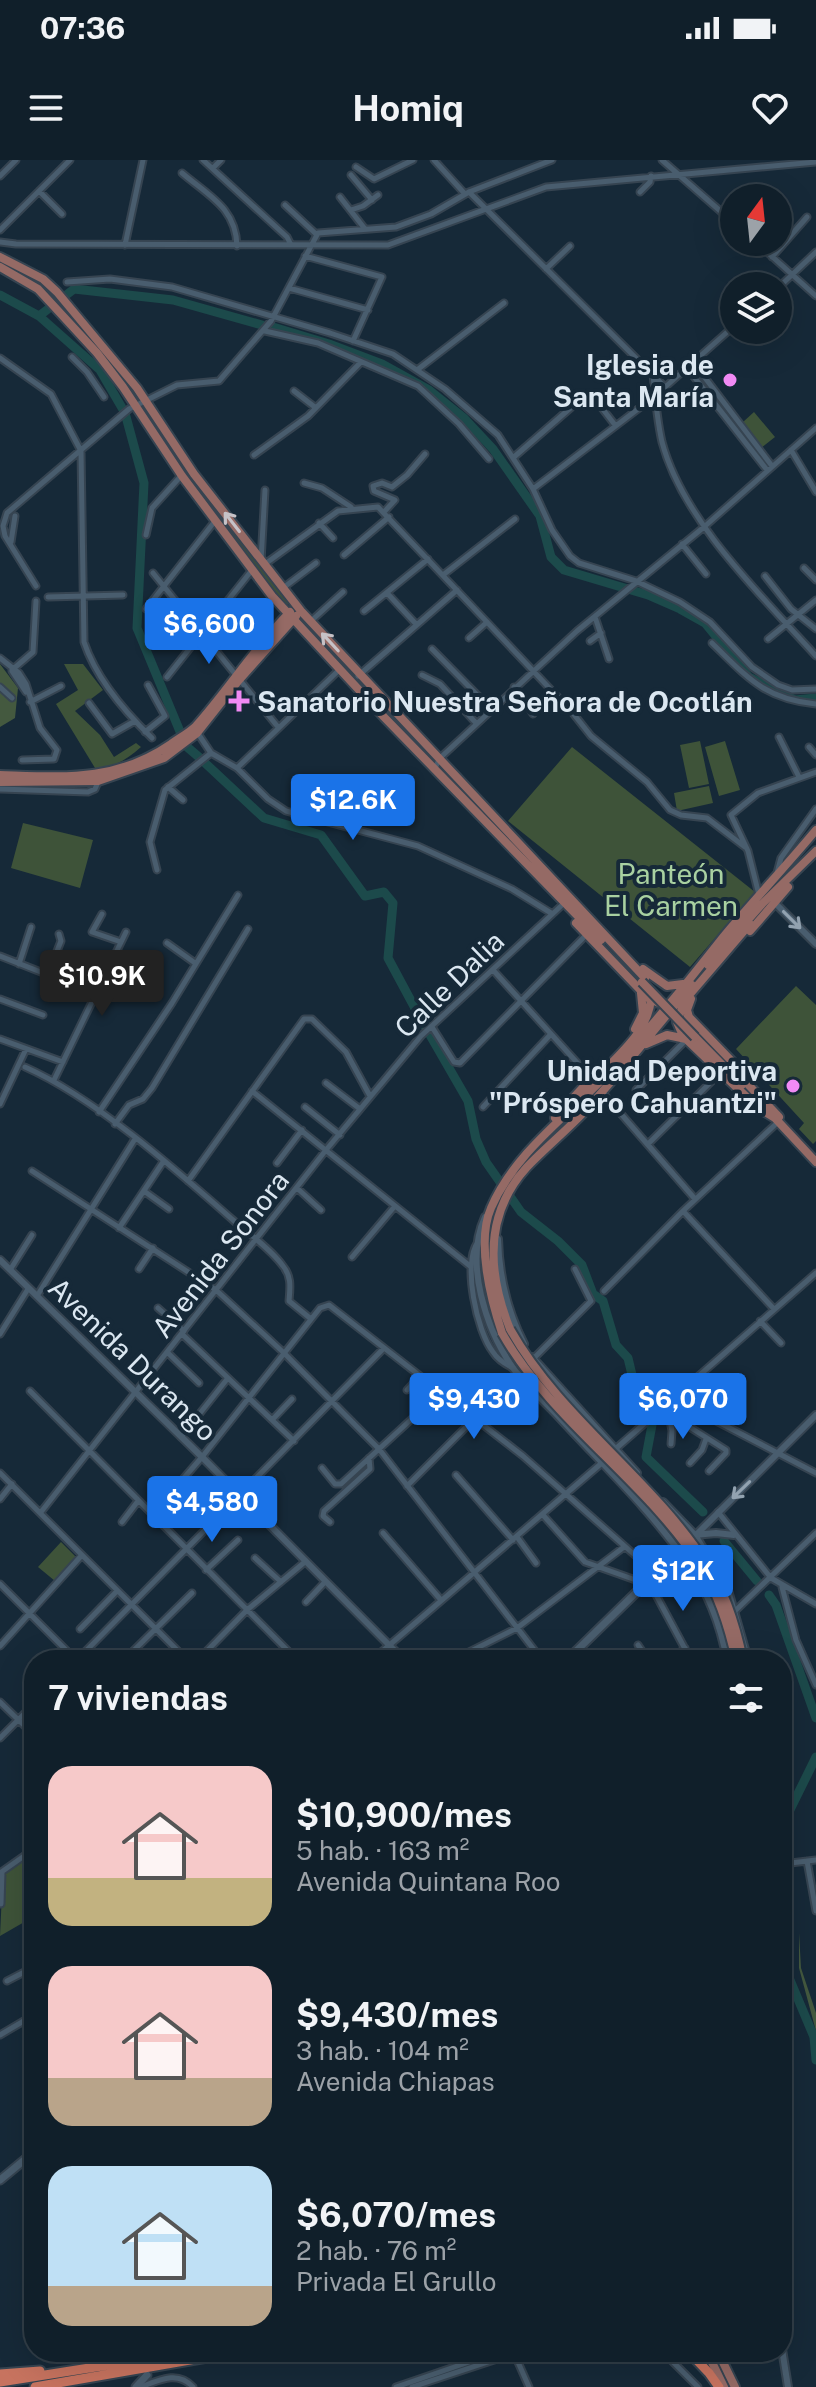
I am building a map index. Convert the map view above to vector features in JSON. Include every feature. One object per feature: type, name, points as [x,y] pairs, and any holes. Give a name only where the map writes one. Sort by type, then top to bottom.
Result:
[{"type":"highway","points":[[0,2382],[130,2362]]},
{"type":"highway","points":[[35,2387],[179,2362]]},
{"type":"highway","points":[[699,2362],[721,2387]]},
{"type":"highway","points":[[0,2374],[76,2371]]},
{"type":"main road","points":[[0,257],[34,273],[51,286],[89,330],[182,476],[272,596],[308,636],[434,770],[543,876],[816,1162]]},
{"type":"main road","points":[[0,267],[43,293],[82,337],[100,350]]},
{"type":"main road","points":[[82,337],[89,330]]},
{"type":"main road","points":[[136,406],[210,493],[299,609],[440,758],[543,876],[548,892],[587,934],[643,980],[667,986],[686,983]]},
{"type":"main road","points":[[189,484],[204,497],[210,493]]},
{"type":"main road","points":[[272,596],[279,611],[280,627]]},
{"type":"main road","points":[[0,775],[101,775],[177,744],[196,730],[237,677],[299,609]]},
{"type":"main road","points":[[280,627],[308,636]]},
{"type":"main road","points":[[384,717],[393,708]]},
{"type":"main road","points":[[0,782],[98,781],[164,758],[177,744]]},
{"type":"main road","points":[[768,898],[777,874],[816,830]]},
{"type":"main road","points":[[513,1178],[602,1091],[749,926],[804,844]]},
{"type":"main road","points":[[538,1142],[674,1008],[686,983],[816,851]]},
{"type":"main road","points":[[550,1144],[587,1090],[643,1027],[651,1000],[643,980]]},
{"type":"main road","points":[[643,980],[651,1000],[674,1008],[721,1072],[757,1107],[776,1120]]},
{"type":"main road","points":[[643,980],[644,1004],[639,1023],[538,1142],[513,1178],[498,1209],[494,1280],[506,1331],[531,1364],[686,1536],[708,1565],[722,1591],[743,1650]]},
{"type":"main road","points":[[674,1008],[677,1022],[691,1031],[762,1098],[816,1155]]},
{"type":"main road","points":[[638,1049],[663,1035],[691,1031]]},
{"type":"main road","points":[[498,1209],[489,1211],[485,1250],[492,1303],[528,1374],[687,1547],[714,1590],[733,1650]]},
{"type":"main road","points":[[580,1650],[695,1535]]},
{"type":"main road","points":[[0,2180],[24,2160]]},
{"type":"main road","points":[[711,2362],[721,2387]]},
{"type":"main road","points":[[723,2362],[735,2387]]},
{"type":"main road","points":[[138,2387],[147,2375]]},
{"type":"street","points":[[0,176],[16,160]]},
{"type":"street","points":[[0,230],[70,160]]},
{"type":"street","points":[[125,245],[143,160]]},
{"type":"street","points":[[203,160],[287,237],[292,246]]},
{"type":"street","points":[[213,168],[221,160]]},
{"type":"street","points":[[356,167],[374,179],[413,160]]},
{"type":"street","points":[[434,160],[665,387]]},
{"type":"street","points":[[317,235],[396,227],[431,214],[467,193],[552,160]]},
{"type":"street","points":[[662,160],[720,211]]},
{"type":"street","points":[[0,242],[388,245],[546,187],[816,162]]},
{"type":"street","points":[[182,173],[225,209],[237,228],[237,246]]},
{"type":"street","points":[[351,175],[375,197],[351,210]]},
{"type":"street","points":[[640,192],[650,182],[651,176]]},
{"type":"street","points":[[39,191],[62,214]]},
{"type":"street","points":[[340,197],[365,229]]},
{"type":"street","points":[[285,205],[317,235]]},
{"type":"street","points":[[807,217],[772,257],[816,296]]},
{"type":"street","points":[[36,586],[5,536],[3,526],[7,513],[136,406],[177,385],[219,381],[264,331],[317,235]]},
{"type":"street","points":[[546,269],[570,246]]},
{"type":"street","points":[[793,275],[816,252]]},
{"type":"street","points":[[305,256],[382,277],[353,341]]},
{"type":"street","points":[[67,282],[110,279],[172,287],[393,354],[445,389],[498,435],[514,457],[552,530],[570,556],[579,563],[635,582],[680,602],[710,622],[762,676],[792,690],[816,689]]},
{"type":"street","points":[[289,288],[368,310]]},
{"type":"street","points":[[417,370],[504,303]]},
{"type":"street","points":[[264,331],[318,343],[418,386],[459,424],[489,459]]},
{"type":"street","points":[[533,489],[655,396],[720,338]]},
{"type":"street","points":[[72,357],[104,397]]},
{"type":"street","points":[[0,358],[51,394],[81,451],[84,642],[91,663],[135,721],[152,738]]},
{"type":"street","points":[[254,455],[308,416],[361,362]]},
{"type":"street","points":[[693,362],[769,468]]},
{"type":"street","points":[[687,368],[721,412],[747,438]]},
{"type":"street","points":[[653,374],[662,442],[671,466],[704,527],[816,656]]},
{"type":"street","points":[[700,384],[706,379]]},
{"type":"street","points":[[294,391],[316,408]]},
{"type":"street","points":[[514,457],[582,398],[595,399],[615,425]]},
{"type":"street","points":[[721,412],[727,407]]},
{"type":"street","points":[[434,770],[440,758],[514,687],[816,428]]},
{"type":"street","points":[[791,450],[816,492]]},
{"type":"street","points":[[344,555],[386,515],[395,500],[374,491],[373,486],[382,483],[392,487],[425,454]]},
{"type":"street","points":[[146,535],[152,508],[182,476]]},
{"type":"street","points":[[304,483],[322,488],[352,508]]},
{"type":"street","points":[[263,563],[265,490]]},
{"type":"street","points":[[263,563],[338,511],[372,505],[386,515],[428,559],[591,736],[647,782],[670,810],[681,815],[707,818],[745,847]]},
{"type":"street","points":[[10,543],[15,516]]},
{"type":"street","points":[[443,575],[515,519]]},
{"type":"street","points":[[146,609],[215,521]]},
{"type":"street","points":[[319,523],[333,538]]},
{"type":"street","points":[[682,544],[706,574]]},
{"type":"street","points":[[364,611],[428,559]]},
{"type":"street","points":[[283,588],[316,563]]},
{"type":"street","points":[[804,568],[816,580]]},
{"type":"street","points":[[167,677],[252,570]]},
{"type":"street","points":[[153,573],[166,585],[201,634],[278,727]]},
{"type":"street","points":[[765,576],[797,615],[816,629]]},
{"type":"street","points":[[350,682],[457,590]]},
{"type":"street","points":[[310,621],[343,592]]},
{"type":"street","points":[[387,593],[416,624]]},
{"type":"street","points":[[48,597],[123,595]]},
{"type":"street","points":[[768,639],[816,600]]},
{"type":"street","points":[[12,669],[33,652],[36,601]]},
{"type":"street","points":[[595,617],[609,659]]},
{"type":"street","points":[[469,638],[487,622]]},
{"type":"street","points":[[590,641],[601,633]]},
{"type":"street","points":[[712,643],[747,677],[767,691],[782,699],[816,704]]},
{"type":"street","points":[[432,649],[491,709]]},
{"type":"street","points":[[0,658],[22,682],[40,728],[57,750],[54,759],[22,760]]},
{"type":"street","points":[[237,768],[339,670]]},
{"type":"street","points":[[422,675],[440,684],[476,723]]},
{"type":"street","points":[[145,732],[165,716],[148,685]]},
{"type":"street","points":[[30,702],[61,686]]},
{"type":"street","points":[[0,687],[12,698]]},
{"type":"street","points":[[514,687],[533,714]]},
{"type":"street","points":[[89,703],[112,734],[135,721]]},
{"type":"street","points":[[196,730],[211,753],[237,768],[268,799],[286,811],[418,846],[512,889],[551,913]]},
{"type":"street","points":[[779,737],[799,777]]},
{"type":"street","points":[[809,747],[816,755]]},
{"type":"street","points":[[157,870],[150,837],[168,787],[211,753]]},
{"type":"street","points":[[816,772],[758,793],[731,815],[768,898],[816,944]]},
{"type":"street","points":[[0,789],[88,792],[95,789],[98,781]]},
{"type":"street","points":[[168,787],[183,800]]},
{"type":"street","points":[[777,874],[781,858],[816,809]]},
{"type":"street","points":[[99,1112],[172,1003],[238,895]]},
{"type":"street","name":"Calle Dalia","points":[[370,1096],[421,1036],[561,906]]},
{"type":"street","points":[[102,914],[92,932],[121,942]]},
{"type":"street","points":[[19,964],[31,927]]},
{"type":"street","points":[[115,1124],[129,1105],[143,1099],[152,1088],[248,929]]},
{"type":"street","points":[[54,1080],[126,932]]},
{"type":"street","points":[[48,974],[61,941],[59,934]]},
{"type":"street","points":[[432,1027],[454,1062],[460,1063],[587,934]]},
{"type":"street","points":[[167,943],[195,964]]},
{"type":"street","points":[[0,956],[97,994]]},
{"type":"street","points":[[493,970],[591,1078]]},
{"type":"street","points":[[0,999],[43,1015]]},
{"type":"street","points":[[188,1181],[308,1017],[346,1052],[370,1096]]},
{"type":"street","points":[[636,1090],[691,1031]]},
{"type":"street","points":[[483,1107],[551,1034]]},
{"type":"street","points":[[0,1039],[63,1062]]},
{"type":"street","points":[[0,1104],[26,1049]]},
{"type":"street","points":[[25,1067],[54,1080],[188,1181],[284,1266],[291,1286],[289,1301],[311,1319]]},
{"type":"street","points":[[648,1144],[721,1072]]},
{"type":"street","points":[[326,1083],[360,1109]]},
{"type":"street","points":[[252,1091],[470,1266]]},
{"type":"street","points":[[602,1091],[695,1199]]},
{"type":"street","name":"Avenida Sonora","points":[[41,1512],[370,1096]]},
{"type":"street","points":[[305,1107],[340,1135]]},
{"type":"street","points":[[604,1291],[776,1120]]},
{"type":"street","points":[[277,1163],[302,1130]]},
{"type":"street","points":[[37,1296],[135,1139]]},
{"type":"street","points":[[119,1228],[163,1162]]},
{"type":"street","points":[[32,1171],[216,1290],[284,1353],[379,1449],[534,1650]]},
{"type":"street","points":[[297,1188],[321,1210]]},
{"type":"street","points":[[144,1191],[169,1209]]},
{"type":"street","points":[[352,1257],[395,1206]]},
{"type":"street","points":[[498,1209],[502,1285],[512,1319],[533,1359],[695,1535],[727,1587],[745,1650]]},
{"type":"street","points":[[489,1211],[483,1220],[478,1241],[479,1277],[491,1328],[516,1371],[688,1563],[712,1611],[725,1650]]},
{"type":"street","points":[[683,1211],[774,1309]]},
{"type":"street","points":[[10,1270],[32,1235]]},
{"type":"street","points":[[478,1241],[472,1251],[470,1266],[480,1326],[492,1351],[516,1371]]},
{"type":"street","points":[[139,1269],[153,1248]]},
{"type":"street","name":"Avenida Durango","points":[[0,1260],[393,1650]]},
{"type":"street","points":[[533,1359],[591,1301],[575,1269]]},
{"type":"street","points":[[384,1650],[568,1495],[614,1449],[816,1273]]},
{"type":"street","points":[[0,1334],[28,1289]]},
{"type":"street","points":[[152,1515],[311,1319],[323,1305],[329,1305],[568,1495],[655,1573]]},
{"type":"street","points":[[158,1308],[294,1441]]},
{"type":"street","points":[[760,1321],[781,1343]]},
{"type":"street","points":[[86,1650],[384,1348]]},
{"type":"street","points":[[167,1352],[199,1383]]},
{"type":"street","points":[[407,1486],[475,1419],[516,1371]]},
{"type":"street","points":[[407,1390],[420,1376]]},
{"type":"street","points":[[181,1437],[228,1378]]},
{"type":"street","points":[[30,1391],[287,1650]]},
{"type":"street","points":[[322,1468],[338,1485],[441,1392]]},
{"type":"street","points":[[672,1398],[816,1473]]},
{"type":"street","points":[[272,1420],[292,1399]]},
{"type":"street","points":[[661,1409],[727,1451],[709,1471]]},
{"type":"street","points":[[669,1414],[671,1444]]},
{"type":"street","points":[[688,1563],[695,1535],[816,1415]]},
{"type":"street","points":[[690,1463],[702,1450],[706,1439]]},
{"type":"street","points":[[330,1522],[323,1516],[324,1511],[370,1469],[369,1458]]},
{"type":"street","points":[[0,1473],[177,1650]]},
{"type":"street","points":[[456,1475],[536,1563]]},
{"type":"street","points":[[0,1499],[12,1484]]},
{"type":"street","points":[[646,1513],[661,1499]]},
{"type":"street","points":[[122,1522],[138,1501]]},
{"type":"street","points":[[718,1512],[771,1578],[816,1604]]},
{"type":"street","points":[[543,1515],[585,1562],[646,1581],[685,1648],[683,1650]]},
{"type":"street","points":[[678,1550],[682,1523]]},
{"type":"street","points":[[383,1533],[441,1600]]},
{"type":"street","points":[[664,1533],[734,1535]]},
{"type":"street","points":[[712,1611],[727,1615],[735,1611],[816,1533]]},
{"type":"street","points":[[206,1570],[238,1540]]},
{"type":"street","points":[[476,1650],[517,1628],[624,1547]]},
{"type":"street","points":[[678,1550],[705,1550]]},
{"type":"street","points":[[0,1646],[82,1555]]},
{"type":"street","points":[[255,1558],[281,1582]]},
{"type":"street","points":[[208,1650],[247,1610],[306,1561]]},
{"type":"street","points":[[306,1602],[325,1582]]},
{"type":"street","points":[[0,1584],[66,1650]]},
{"type":"street","points":[[782,1586],[796,1640],[816,1685]]},
{"type":"street","points":[[80,1629],[117,1591]]},
{"type":"street","points":[[134,1650],[192,1593]]},
{"type":"street","points":[[724,1646],[733,1635],[744,1639]]},
{"type":"street","points":[[638,1645],[641,1650]]},
{"type":"street","points":[[0,1702],[24,1726]]},
{"type":"street","points":[[0,1738],[24,1714]]},
{"type":"street","points":[[1,1904],[1,1872],[24,1856]]},
{"type":"street","points":[[792,1863],[816,1860]]},
{"type":"street","points":[[807,1861],[816,1911]]},
{"type":"street","points":[[7,1981],[24,1972]]},
{"type":"street","points":[[0,2035],[24,2021]]},
{"type":"street","points":[[396,2387],[478,2362]]},
{"type":"street","points":[[519,2362],[529,2387]]},
{"type":"street","points":[[673,2362],[698,2387]]},
{"type":"street","points":[[784,2362],[790,2387]]},
{"type":"street","points":[[412,2387],[474,2363]]},
{"type":"street","points":[[138,2387],[168,2377],[186,2380],[193,2387]]},
{"type":"green space","points":[[0,258],[42,280],[89,330],[82,336],[44,293],[0,266]]},
{"type":"green space","points":[[754,412],[775,437],[761,448],[743,422]]},
{"type":"green space","points":[[205,503],[213,503],[291,602],[285,606]]},
{"type":"green space","points":[[0,664],[18,688],[15,718],[0,727]]},
{"type":"green space","points":[[64,664],[83,664],[103,690],[75,711],[100,735],[114,757],[136,743],[141,747],[120,762],[95,768],[56,704],[78,690]]},
{"type":"green space","points":[[700,741],[709,784],[689,788],[680,745]]},
{"type":"green space","points":[[725,741],[740,790],[719,796],[705,747]]},
{"type":"green space","name":"Panteón El Carmen","points":[[572,747],[755,892],[690,967],[508,821]]},
{"type":"green space","points":[[709,786],[713,803],[677,811],[674,793]]},
{"type":"green space","points":[[23,823],[93,840],[80,888],[11,868]]},
{"type":"green space","name":"Unidad Deportiva \"Próspero Cahuantzi\"","points":[[796,986],[816,1005],[816,1141],[813,1144],[799,1129],[804,1123],[736,1049]]},
{"type":"green space","points":[[61,1542],[77,1558],[55,1581],[38,1567]]},
{"type":"green space","points":[[24,1857],[24,1922],[0,1936],[3,1872]]},
{"type":"green space","points":[[799,1933],[801,1968],[816,2013],[816,2031],[799,1968]]},
{"type":"waterway","points":[[0,295],[39,316],[74,289],[173,300],[262,325]]},
{"type":"waterway","points":[[39,316],[100,370],[125,413],[144,483],[137,628],[186,746],[200,758]]},
{"type":"waterway","points":[[273,327],[382,364],[429,390],[464,418],[493,449],[540,516],[551,557],[564,570],[648,595],[680,609],[705,623],[749,677],[795,700],[816,698]]},
{"type":"waterway","points":[[204,762],[264,818],[321,835],[365,896],[384,892],[393,903],[388,958],[424,1025]]},
{"type":"waterway","points":[[430,1035],[468,1101],[476,1139],[486,1162],[521,1212],[582,1265],[593,1294],[603,1301],[616,1345],[628,1358],[633,1379],[649,1411]]},
{"type":"waterway","points":[[652,1425],[646,1457],[703,1512]]},
{"type":"waterway","points":[[724,1541],[757,1581]]},
{"type":"waterway","points":[[769,1595],[776,1605],[792,1650]]},
{"type":"waterway","points":[[792,1650],[816,1718]]},
{"type":"waterway","points":[[792,1806],[816,1757]]},
{"type":"waterway","points":[[792,1985],[814,2037],[816,2060]]},
{"type":"place","name":"Iglesia de Santa María","points":[[730,380]]},
{"type":"place","name":"Sanatorio Nuestra Señora de Ocotlán","points":[[239,701]]},
{"type":"place","name":"Unidad Deportiva \"Próspero Cahuantzi\"","points":[[793,1086]]}]
